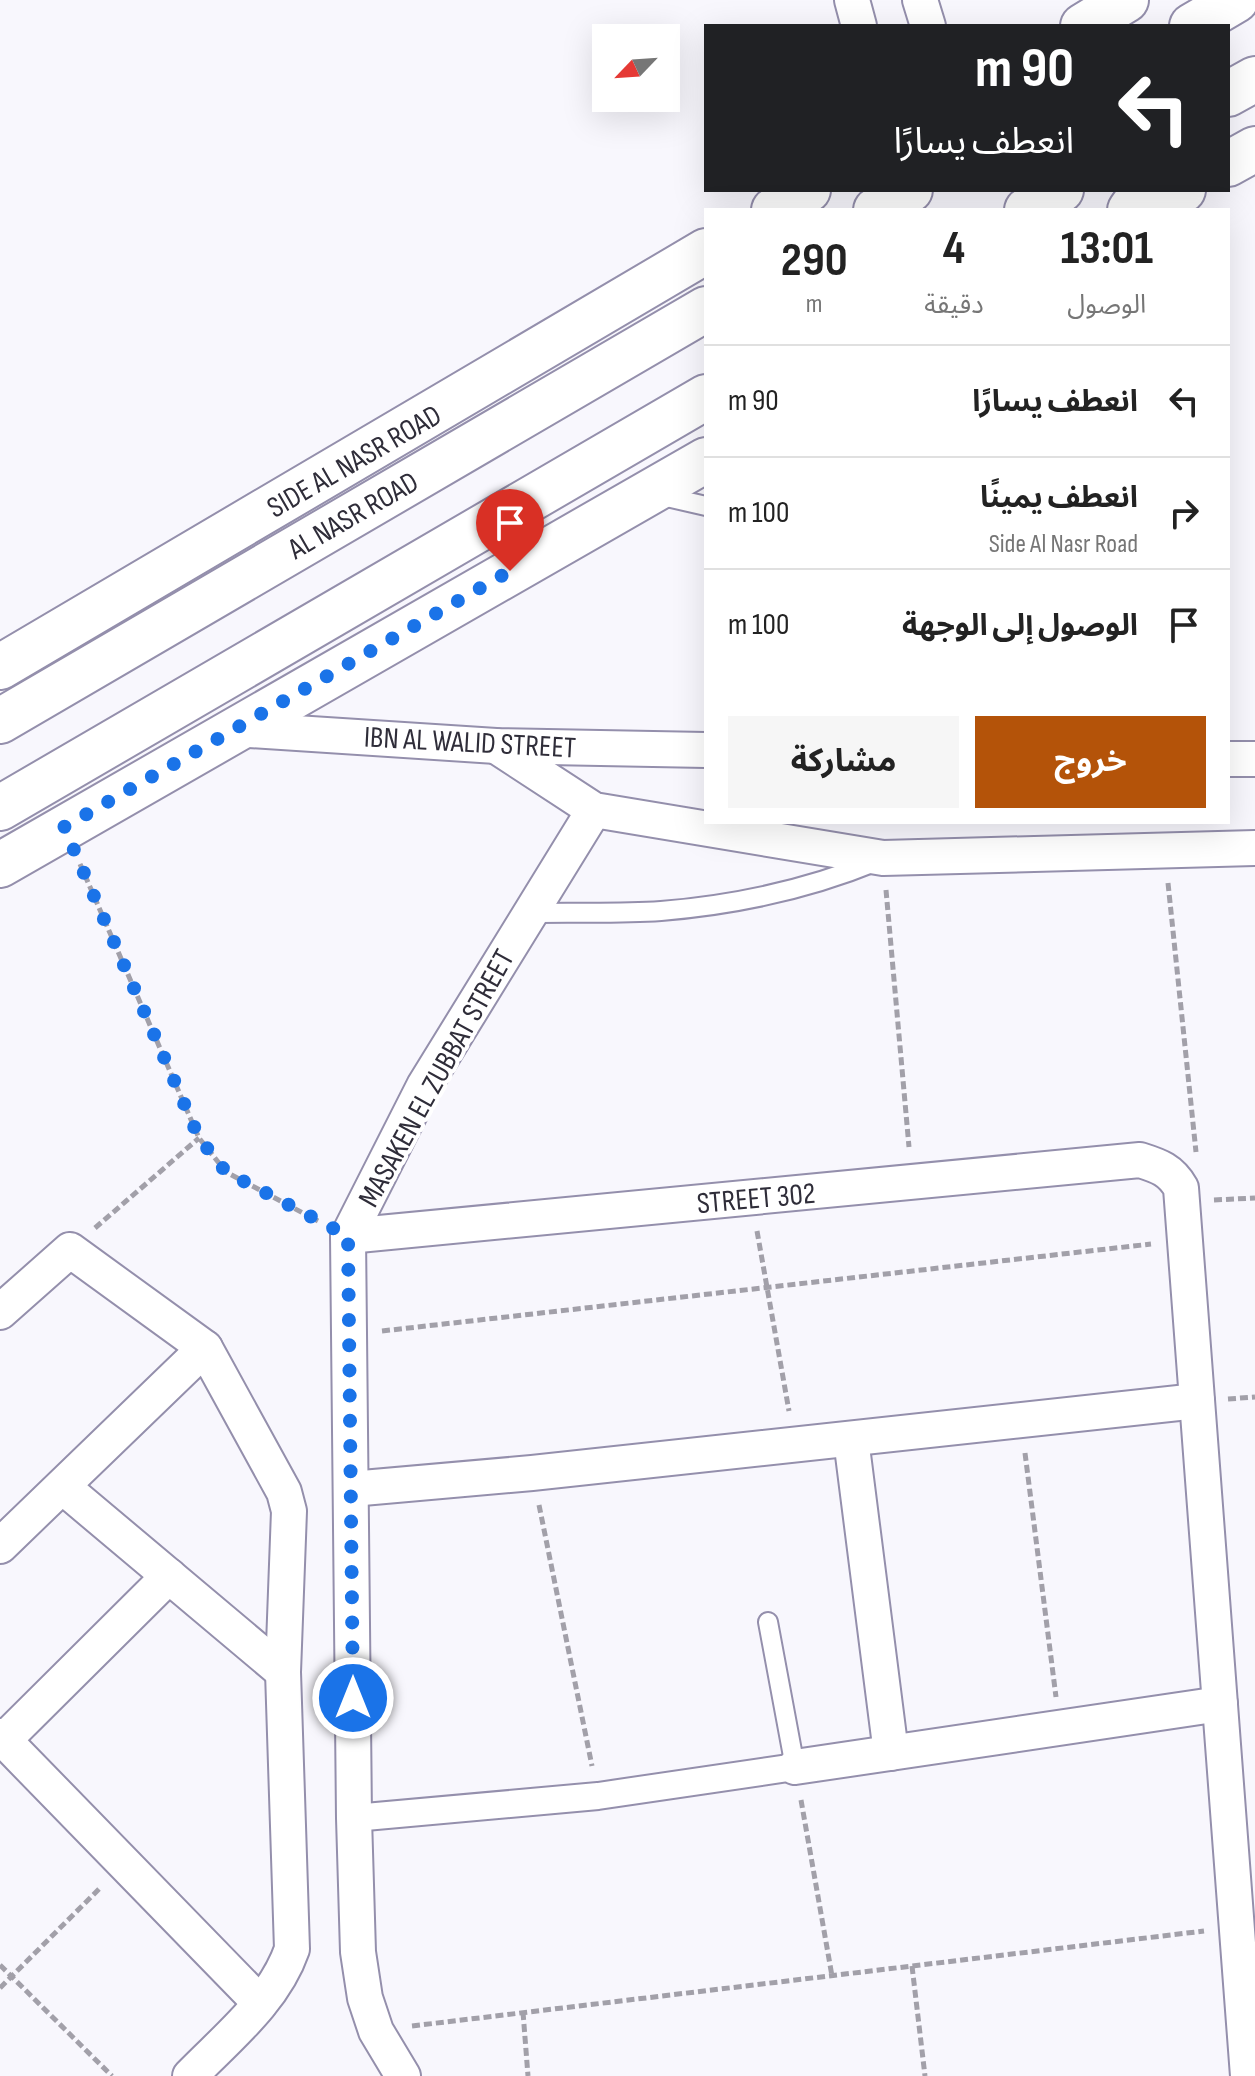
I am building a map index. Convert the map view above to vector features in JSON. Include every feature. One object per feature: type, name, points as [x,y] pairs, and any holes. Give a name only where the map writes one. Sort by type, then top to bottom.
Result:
[{"type":"main road","points":[[1086,24],[1126,0]]},
{"type":"main road","points":[[1195,24],[1236,0]]},
{"type":"main road","points":[[1230,93],[1255,79]]},
{"type":"main road","points":[[1230,163],[1255,149]]},
{"type":"main road","points":[[777,208],[805,192]]},
{"type":"main road","points":[[879,208],[907,192]]},
{"type":"main road","points":[[1030,208],[1058,192]]},
{"type":"main road","points":[[1152,208],[1180,192]]},
{"type":"main road","name":"SIDE AL NASR ROAD","points":[[0,667],[704,252]]},
{"type":"main road","name":"AL NASR ROAD","points":[[0,721],[704,310]]},
{"type":"main road","points":[[0,808],[704,398]]},
{"type":"main road","points":[[0,865],[704,461]]},
{"type":"street","points":[[852,0],[858,24]]},
{"type":"street","points":[[920,0],[927,24]]},
{"type":"street","name":"IBN AL WALID STREET","points":[[234,729],[496,746],[704,750]]},
{"type":"street","points":[[496,746],[594,810],[883,858],[1255,848]]},
{"type":"street","points":[[1230,759],[1255,759]]},
{"type":"street","name":"MASAKEN EL ZUBBAT STREET","points":[[403,2076],[376,2031],[365,1998],[358,1952],[348,1236],[424,1086],[594,810]]},
{"type":"street","name":"STREET 302","points":[[348,1236],[1140,1160],[1164,1168],[1174,1176],[1181,1188],[1184,1240]]},
{"type":"street","points":[[1184,1240],[1237,1927],[1250,2039],[1248,2076]]},
{"type":"street","points":[[0,1312],[70,1250],[205,1348],[284,1492],[289,1511],[283,1672],[292,1949],[284,1972],[260,2003],[190,2076]]},
{"type":"street","points":[[0,1546],[205,1348]]},
{"type":"street","points":[[351,1489],[532,1473],[1197,1401]]},
{"type":"street","points":[[851,1439],[891,1753]]},
{"type":"street","points":[[63,1487],[283,1672]]},
{"type":"street","points":[[169,1576],[2,1738],[260,2003]]},
{"type":"street","points":[[354,1818],[598,1796],[1220,1704]]},
{"type":"lane","points":[[647,493],[704,506]]},
{"type":"lane","points":[[531,913],[661,911],[747,898],[834,879],[883,858]]},
{"type":"lane","points":[[768,1622],[795,1767]]},
{"type":"path","points":[[64,827],[199,1138],[226,1172],[348,1236]]},
{"type":"path","points":[[1165,850],[1197,1155]]},
{"type":"path","points":[[883,858],[912,1184]]},
{"type":"path","points":[[70,1250],[199,1138]]},
{"type":"path","points":[[751,1199],[795,1445]]},
{"type":"path","points":[[349,1335],[1184,1240]]},
{"type":"path","points":[[1021,1420],[1060,1729]]},
{"type":"path","points":[[532,1473],[598,1796]]},
{"type":"path","points":[[795,1767],[832,1976]]},
{"type":"path","points":[[0,1988],[124,1864]]},
{"type":"path","points":[[376,2031],[1237,1927]]},
{"type":"path","points":[[0,1965],[112,2076]]},
{"type":"path","points":[[912,1966],[925,2076]]},
{"type":"path","points":[[523,2012],[528,2076]]},
{"type":"route","points":[[353,1698],[348,1236],[226,1172],[199,1138],[64,827],[510,571]]}]
